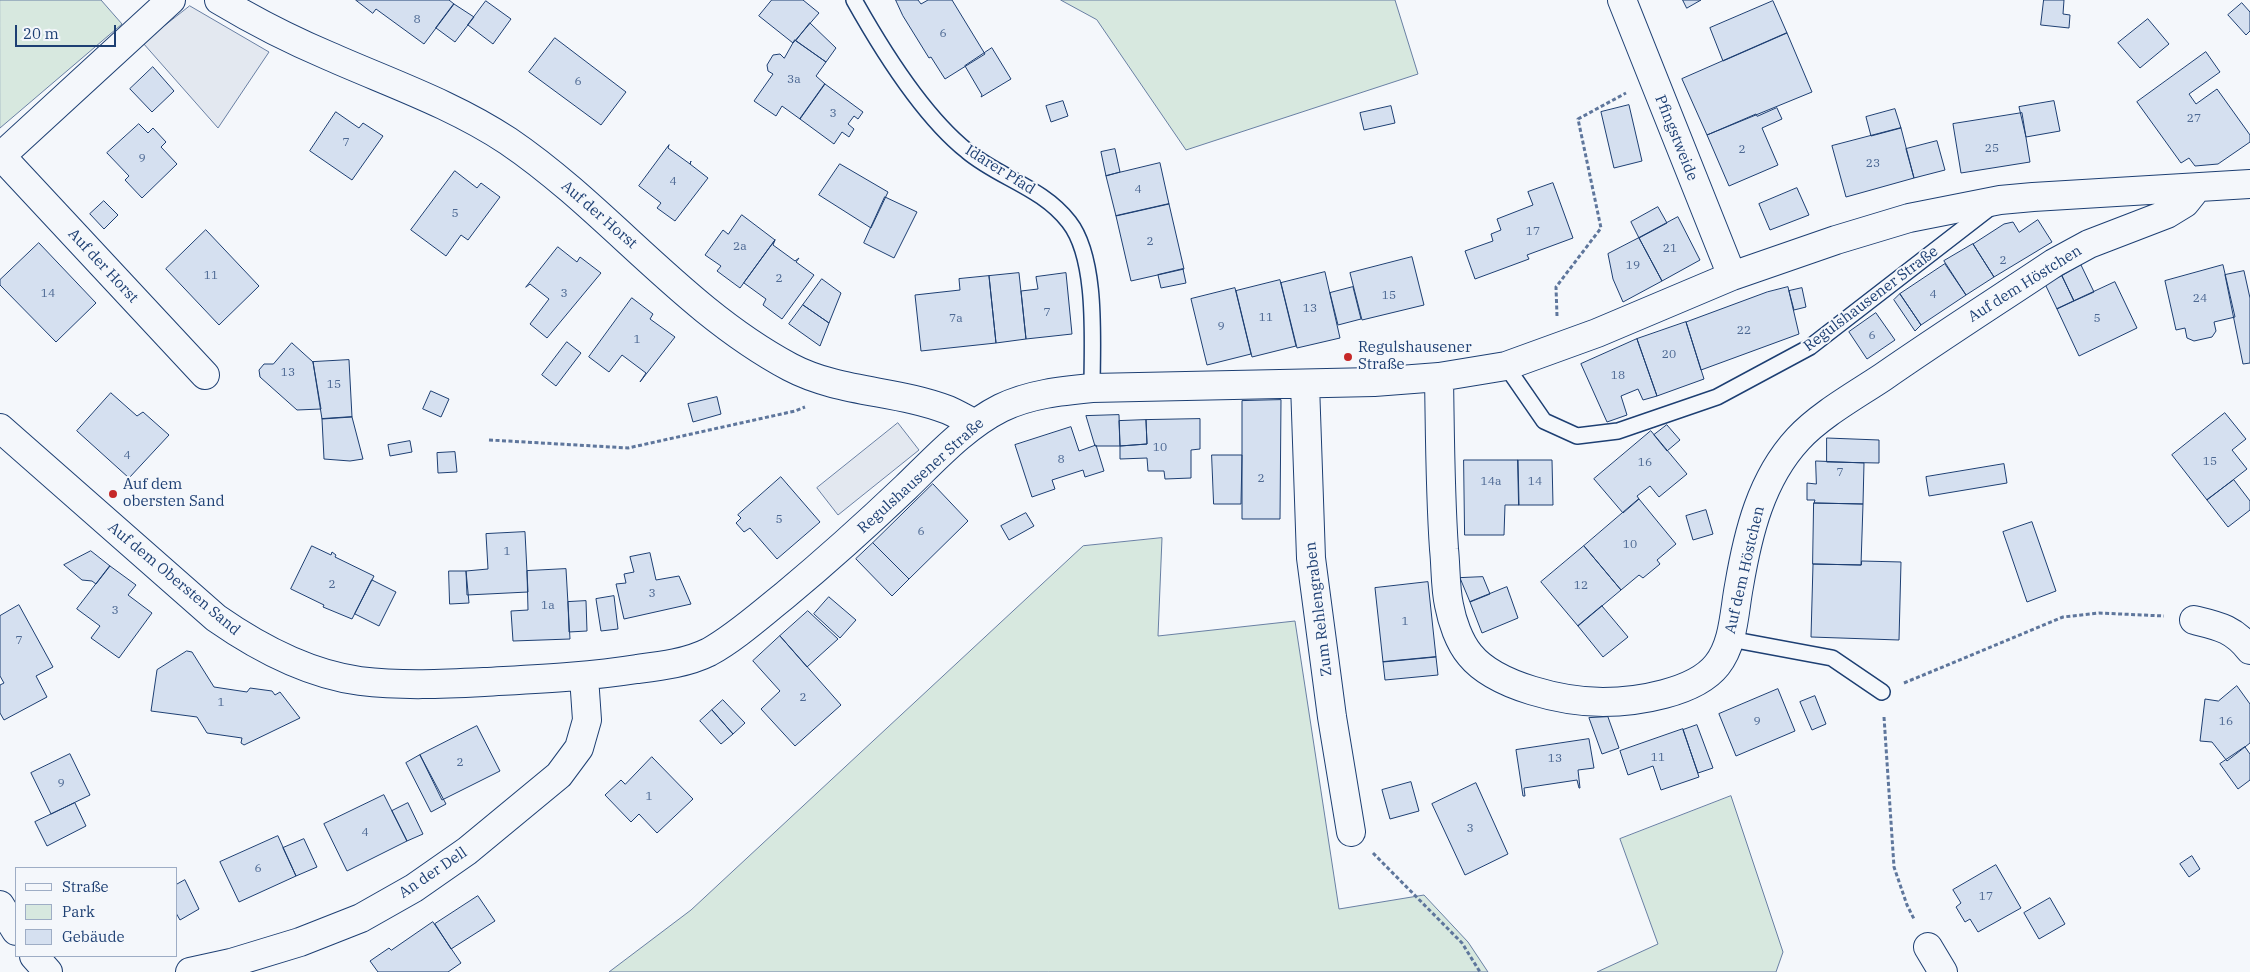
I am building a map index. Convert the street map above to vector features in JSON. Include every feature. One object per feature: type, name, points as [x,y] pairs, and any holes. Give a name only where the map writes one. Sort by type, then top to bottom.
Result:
[{"type":"street","name":"Auf der Horst","points":[[219,0],[254,20],[329,56],[413,90],[466,116],[508,141],[596,211],[719,323],[760,350],[793,368],[828,382],[948,410],[975,424]]},
{"type":"street","name":"Pfingstweide","points":[[1622,0],[1732,276]]},
{"type":"street","name":"Auf der Horst","points":[[164,13],[0,157],[205,375]]},
{"type":"street","name":"Regulshausener Straße","points":[[584,677],[685,661],[707,653],[729,640],[844,546],[975,424],[1002,408],[1032,396],[1092,388],[1305,384],[1439,377],[1506,366],[1558,349],[1732,276],[1908,218],[2000,200],[2250,184]]},
{"type":"street","name":"Auf dem Höstchen","points":[[1439,377],[1441,508],[1448,604],[1457,631],[1471,656],[1493,673],[1524,688],[1564,699],[1603,702],[1638,699],[1674,691],[1698,681],[1717,665],[1730,639],[1743,566],[1764,490],[1780,459],[1800,436],[1854,396],[2054,264],[2089,244],[2167,214],[2185,203],[2197,188]]},
{"type":"street","name":"Zum Rehlengraben","points":[[1305,384],[1311,558],[1332,717],[1351,832]]},
{"type":"street","name":"Auf dem Obersten Sand","points":[[0,428],[216,618],[246,639],[280,656],[324,673],[360,681],[415,683],[584,677]]},
{"type":"street","points":[[2194,620],[2218,626],[2240,637],[2250,650]]},
{"type":"street","name":"An der Dell","points":[[190,972],[231,963],[300,942],[361,918],[414,888],[467,851],[559,775],[579,748],[587,720],[584,677]]},
{"type":"street","points":[[0,905],[15,929]]},
{"type":"street","points":[[1928,947],[1943,972]]},
{"type":"street","points":[[35,957],[48,972]]},
{"type":"lane","name":"Idarer Pfad","points":[[854,0],[875,38],[894,66],[950,135],[968,152],[1027,186],[1070,223],[1081,248],[1090,277],[1092,388]]},
{"type":"lane","name":"Regulshausener Straße","points":[[1506,366],[1544,421],[1577,436],[1618,431],[1718,397],[1810,347],[2000,200]]},
{"type":"lane","points":[[1730,639],[1832,658],[1882,692]]},
{"type":"path","points":[[1558,349],[1556,287],[1602,228],[1578,119],[1653,81]]},
{"type":"path","points":[[490,440],[628,448],[795,411],[814,403],[828,382]]},
{"type":"path","points":[[1928,947],[1907,905],[1894,867],[1882,692],[2063,616],[2099,613],[2148,614],[2194,620]]},
{"type":"path","points":[[1351,832],[1462,943],[1480,972]]},
{"type":"green space","points":[[0,0],[101,0],[122,24],[0,128]]},
{"type":"green space","points":[[1061,0],[1395,0],[1418,74],[1186,150],[1097,20]]},
{"type":"green space","points":[[1162,538],[1158,636],[1295,621],[1339,909],[1424,895],[1468,942],[1488,972],[609,972],[691,910],[1083,546]]},
{"type":"green space","points":[[1731,796],[1783,952],[1776,972],[1597,972],[1658,944],[1620,839]]},
{"type":"shaded area","points":[[190,6],[269,52],[218,128],[143,43]]},
{"type":"shaded area","points":[[898,423],[919,450],[838,515],[817,488]]},
{"type":"building","points":[[356,0],[449,0],[454,4],[424,44],[376,9],[373,13]]},
{"type":"building","points":[[772,0],[803,0],[819,13],[793,43],[759,16]]},
{"type":"building","points":[[896,0],[918,0],[921,4],[928,0],[952,0],[985,54],[945,79],[931,57],[929,58],[903,16]]},
{"type":"building","points":[[1683,0],[1701,0],[1687,8]]},
{"type":"building","points":[[2044,0],[2064,0],[2063,14],[2070,15],[2069,28],[2041,25]]},
{"type":"building","points":[[486,1],[511,19],[493,44],[468,25]]},
{"type":"building","points":[[1773,1],[1787,33],[1723,61],[1710,28]]},
{"type":"building","points":[[2242,3],[2250,12],[2250,31],[2246,35],[2228,15]]},
{"type":"building","points":[[454,4],[474,17],[455,42],[436,28]]},
{"type":"building","points":[[2148,19],[2169,44],[2140,68],[2118,43]]},
{"type":"building","points":[[810,23],[836,48],[826,62],[796,41]]},
{"type":"building","points":[[1787,33],[1812,92],[1707,135],[1682,79]]},
{"type":"building","points":[[555,38],[626,92],[601,125],[529,72]]},
{"type":"building","points":[[795,40],[826,62],[816,76],[825,84],[800,119],[782,106],[776,116],[754,101],[773,74],[768,71],[767,65],[773,55],[780,54],[784,58]]},
{"type":"building","points":[[992,48],[1011,79],[981,97],[982,95],[965,66]]},
{"type":"building","points":[[2206,52],[2220,72],[2189,94],[2196,104],[2217,89],[2250,135],[2250,142],[2218,164],[2195,166],[2189,158],[2181,163],[2137,102]]},
{"type":"building","points":[[153,67],[174,91],[152,112],[130,89]]},
{"type":"building","points":[[825,84],[863,112],[858,119],[854,116],[848,124],[854,129],[849,137],[842,132],[834,144],[800,119]]},
{"type":"building","points":[[1063,101],[1068,116],[1051,122],[1046,106]]},
{"type":"building","points":[[2054,101],[2060,131],[2026,137],[2019,107]]},
{"type":"building","points":[[1629,105],[1642,161],[1614,168],[1601,112]]},
{"type":"building","points":[[1391,106],[1395,123],[1364,130],[1360,113]]},
{"type":"building","points":[[1777,108],[1782,119],[1762,128],[1778,165],[1729,186],[1707,135],[1756,114],[1757,116]]},
{"type":"building","points":[[1895,109],[1901,128],[1871,136],[1866,117]]},
{"type":"building","points":[[336,112],[359,128],[363,123],[383,136],[352,180],[310,151]]},
{"type":"building","points":[[2022,113],[2030,162],[1961,173],[1953,124]]},
{"type":"building","points":[[139,124],[148,133],[153,128],[166,142],[161,147],[177,164],[142,198],[125,180],[129,176],[107,153]]},
{"type":"building","points":[[1901,128],[1914,178],[1846,197],[1832,146]]},
{"type":"building","points":[[1937,141],[1945,170],[1914,178],[1906,149]]},
{"type":"building","points":[[669,145],[668,148],[708,178],[675,221],[657,208],[661,203],[639,186]]},
{"type":"building","points":[[1115,149],[1120,172],[1106,176],[1101,152]]},
{"type":"building","points":[[1160,163],[1169,204],[1116,216],[1106,176]]},
{"type":"building","points":[[840,164],[888,192],[871,228],[819,195]]},
{"type":"building","points":[[455,171],[477,188],[481,183],[500,197],[468,240],[461,235],[446,256],[411,230]]},
{"type":"building","points":[[1553,183],[1573,238],[1527,255],[1529,259],[1475,279],[1465,251],[1493,241],[1491,234],[1501,230],[1497,219],[1533,205],[1528,192]]},
{"type":"building","points":[[1797,188],[1809,215],[1770,230],[1759,204]]},
{"type":"building","points":[[885,197],[917,212],[894,258],[864,243]]},
{"type":"building","points":[[104,201],[118,215],[104,229],[90,214]]},
{"type":"building","points":[[1169,204],[1184,269],[1131,281],[1116,216]]},
{"type":"building","points":[[1658,207],[1667,223],[1639,238],[1631,222]]},
{"type":"building","points":[[742,215],[775,240],[740,288],[717,271],[721,266],[705,255],[723,230],[728,234]]},
{"type":"building","points":[[1678,217],[1700,260],[1662,281],[1639,238]]},
{"type":"building","points":[[2038,220],[2052,242],[1994,277],[1973,244],[2004,224],[2013,222],[2019,232]]},
{"type":"building","points":[[206,230],[259,286],[219,325],[166,269]]},
{"type":"building","points":[[1639,238],[1662,281],[1623,302],[1613,279],[1608,254]]},
{"type":"building","points":[[775,240],[773,245],[795,261],[799,258],[796,262],[814,275],[782,319],[763,305],[766,299],[744,283]]},
{"type":"building","points":[[39,243],[96,303],[56,342],[0,285],[0,280]]},
{"type":"building","points":[[1973,244],[1994,277],[1966,295],[1944,261]]},
{"type":"building","points":[[558,247],[577,262],[580,257],[601,273],[547,338],[530,324],[549,299],[530,284],[526,287]]},
{"type":"building","points":[[1412,257],[1424,305],[1362,320],[1350,273]]},
{"type":"building","points":[[1945,264],[1966,295],[1921,325],[1900,294]]},
{"type":"building","points":[[2081,265],[2094,292],[2074,301],[2062,276]]},
{"type":"building","points":[[2223,265],[2235,317],[2214,322],[2216,331],[2212,337],[2194,341],[2187,338],[2185,328],[2176,330],[2165,281]]},
{"type":"building","points":[[1183,269],[1186,283],[1161,288],[1158,275]]},
{"type":"building","points":[[2244,271],[2250,298],[2250,363],[2243,364],[2225,275]]},
{"type":"building","points":[[1325,272],[1340,338],[1297,348],[1281,283]]},
{"type":"building","points":[[1019,273],[1026,339],[996,343],[989,276]]},
{"type":"building","points":[[1066,273],[1072,334],[1026,339],[1021,291],[1038,289],[1036,277]]},
{"type":"building","points":[[989,276],[996,343],[921,351],[915,295],[960,290],[959,279]]},
{"type":"building","points":[[2062,276],[2074,301],[2057,309],[2045,284]]},
{"type":"building","points":[[822,279],[841,293],[829,323],[803,305]]},
{"type":"building","points":[[1280,280],[1296,346],[1252,357],[1236,291]]},
{"type":"building","points":[[2115,282],[2137,328],[2079,356],[2057,309]]},
{"type":"building","points":[[1353,287],[1361,319],[1338,325],[1330,293]]},
{"type":"building","points":[[1788,287],[1799,334],[1701,370],[1686,322],[1767,292]]},
{"type":"building","points":[[1235,288],[1251,354],[1207,365],[1191,299]]},
{"type":"building","points":[[1802,288],[1806,307],[1794,310],[1789,291]]},
{"type":"building","points":[[1900,294],[1921,325],[1915,331],[1894,300]]},
{"type":"building","points":[[632,298],[653,314],[650,319],[675,337],[640,382],[646,373],[622,355],[609,372],[589,357]]},
{"type":"building","points":[[803,305],[829,323],[820,346],[789,324]]},
{"type":"building","points":[[1876,313],[1895,340],[1867,359],[1849,332]]},
{"type":"building","points":[[1686,322],[1704,379],[1657,396],[1637,339]]},
{"type":"building","points":[[1637,339],[1657,396],[1643,400],[1638,389],[1621,396],[1627,415],[1607,422],[1581,364]]},
{"type":"building","points":[[567,342],[581,353],[556,386],[542,375]]},
{"type":"building","points":[[292,343],[313,362],[321,409],[297,410],[260,377],[259,370],[264,364],[273,364]]},
{"type":"building","points":[[349,360],[352,417],[322,419],[313,362]]},
{"type":"building","points":[[431,391],[449,399],[441,417],[423,409]]},
{"type":"building","points":[[111,393],[137,416],[143,412],[169,435],[129,478],[77,431]]},
{"type":"building","points":[[717,397],[721,414],[693,422],[688,404]]},
{"type":"building","points":[[1281,400],[1280,519],[1242,519],[1242,401]]},
{"type":"building","points":[[2225,413],[2246,439],[2232,450],[2247,469],[2207,500],[2172,455]]},
{"type":"building","points":[[1119,415],[1120,446],[1095,446],[1086,416]]},
{"type":"building","points":[[352,417],[363,459],[350,461],[324,459],[322,419]]},
{"type":"building","points":[[1200,419],[1200,449],[1191,450],[1191,478],[1165,479],[1164,471],[1148,471],[1147,458],[1120,459],[1120,446],[1147,444],[1146,420]]},
{"type":"building","points":[[1146,420],[1147,444],[1120,446],[1119,421]]},
{"type":"building","points":[[1667,425],[1680,440],[1667,451],[1654,435]]},
{"type":"building","points":[[1071,427],[1079,451],[1096,445],[1104,471],[1085,477],[1083,470],[1052,480],[1055,489],[1032,497],[1015,445]]},
{"type":"building","points":[[1651,431],[1687,474],[1659,497],[1650,486],[1637,496],[1639,499],[1623,513],[1594,479]]},
{"type":"building","points":[[1827,438],[1879,440],[1879,463],[1827,462]]},
{"type":"building","points":[[410,441],[412,452],[390,456],[388,445]]},
{"type":"building","points":[[455,452],[457,472],[438,473],[437,453]]},
{"type":"building","points":[[1212,455],[1242,455],[1241,504],[1214,504]]},
{"type":"building","points":[[1464,460],[1518,460],[1519,505],[1505,505],[1504,535],[1465,535]]},
{"type":"building","points":[[1518,460],[1552,460],[1553,505],[1519,505]]},
{"type":"building","points":[[1816,461],[1864,463],[1863,504],[1814,503],[1815,500],[1807,500],[1807,483],[1816,484]]},
{"type":"building","points":[[2004,464],[2007,483],[1929,496],[1926,477]]},
{"type":"building","points":[[781,477],[820,522],[777,559],[750,528],[744,532],[736,523],[741,518],[738,515]]},
{"type":"building","points":[[2234,480],[2250,501],[2250,510],[2228,527],[2207,500]]},
{"type":"building","points":[[933,484],[968,521],[909,579],[873,543]]},
{"type":"building","points":[[1639,499],[1676,544],[1657,560],[1660,564],[1643,578],[1639,575],[1621,590],[1584,546]]},
{"type":"building","points":[[1814,503],[1863,504],[1861,565],[1813,564]]},
{"type":"building","points":[[1706,510],[1713,534],[1693,540],[1686,516]]},
{"type":"building","points":[[1026,513],[1034,526],[1009,540],[1001,526]]},
{"type":"building","points":[[2032,522],[2056,591],[2027,602],[2003,532]]},
{"type":"building","points":[[525,532],[528,592],[467,595],[466,571],[488,569],[486,534]]},
{"type":"building","points":[[873,543],[909,579],[892,596],[856,559]]},
{"type":"building","points":[[312,546],[331,555],[332,552],[336,555],[335,557],[374,576],[352,619],[323,607],[324,605],[291,589]]},
{"type":"building","points":[[1584,546],[1621,590],[1578,626],[1541,582]]},
{"type":"building","points":[[91,551],[110,566],[96,584],[92,581],[82,580],[64,565]]},
{"type":"building","points":[[650,553],[656,580],[679,576],[691,604],[624,619],[616,584],[626,583],[624,574],[634,572],[630,557]]},
{"type":"building","points":[[1862,561],[1901,562],[1899,640],[1811,637],[1813,564],[1861,565]]},
{"type":"building","points":[[110,566],[136,585],[128,595],[152,613],[119,658],[91,638],[100,626],[77,609]]},
{"type":"building","points":[[566,569],[570,639],[513,641],[511,611],[528,610],[527,571]]},
{"type":"building","points":[[449,571],[466,571],[469,603],[450,604]]},
{"type":"building","points":[[1483,577],[1490,594],[1470,602],[1460,578]]},
{"type":"building","points":[[372,580],[396,592],[379,626],[355,614]]},
{"type":"building","points":[[1428,582],[1436,657],[1383,662],[1375,588]]},
{"type":"building","points":[[1507,587],[1518,618],[1482,633],[1470,602]]},
{"type":"building","points":[[614,596],[618,629],[601,631],[596,599]]},
{"type":"building","points":[[829,597],[856,620],[840,638],[814,614]]},
{"type":"building","points":[[586,601],[587,631],[569,632],[568,602]]},
{"type":"building","points":[[19,605],[53,667],[36,676],[47,697],[4,720],[0,713],[0,685],[4,683],[0,676],[0,616]]},
{"type":"building","points":[[1602,606],[1628,637],[1603,657],[1578,626]]},
{"type":"building","points":[[808,611],[838,639],[807,667],[780,636]]},
{"type":"building","points":[[780,636],[841,705],[795,746],[761,709],[780,691],[753,661]]},
{"type":"building","points":[[187,651],[192,652],[214,687],[247,692],[250,688],[272,691],[275,695],[280,692],[300,718],[244,745],[241,743],[242,738],[207,733],[197,717],[151,711],[157,670]]},
{"type":"building","points":[[1436,657],[1438,675],[1385,680],[1383,662]]},
{"type":"building","points":[[2237,686],[2250,704],[2250,743],[2227,761],[2212,742],[2200,741],[2205,699],[2218,701]]},
{"type":"building","points":[[1778,689],[1795,731],[1736,756],[1719,714]]},
{"type":"building","points":[[1815,696],[1826,724],[1812,730],[1800,702]]},
{"type":"building","points":[[723,700],[745,723],[733,734],[712,710]]},
{"type":"building","points":[[712,710],[733,734],[721,744],[700,721]]},
{"type":"building","points":[[1608,717],[1619,748],[1602,754],[1589,718]]},
{"type":"building","points":[[1697,725],[1713,768],[1698,773],[1683,730]]},
{"type":"building","points":[[477,726],[500,771],[442,800],[420,755]]},
{"type":"building","points":[[1683,729],[1699,777],[1661,790],[1653,766],[1628,775],[1620,751]]},
{"type":"building","points":[[1589,739],[1594,768],[1578,770],[1580,788],[1577,780],[1524,788],[1525,796],[1523,796],[1516,750]]},
{"type":"building","points":[[2245,747],[2250,754],[2250,780],[2238,789],[2220,764]]},
{"type":"building","points":[[70,754],[90,795],[51,814],[31,773]]},
{"type":"building","points":[[420,755],[446,804],[431,812],[406,763]]},
{"type":"building","points":[[652,757],[693,799],[657,833],[639,814],[631,822],[605,795],[621,780],[625,784]]},
{"type":"building","points":[[1411,782],[1419,811],[1390,819],[1382,790]]},
{"type":"building","points":[[1476,783],[1508,854],[1465,875],[1432,804]]},
{"type":"building","points":[[384,795],[407,841],[347,871],[324,824]]},
{"type":"building","points":[[75,803],[86,826],[47,846],[35,822]]},
{"type":"building","points":[[408,803],[423,834],[407,841],[392,811]]},
{"type":"building","points":[[278,836],[296,876],[239,902],[220,862]]},
{"type":"building","points":[[304,839],[317,867],[296,876],[283,848]]},
{"type":"building","points":[[2192,856],[2200,869],[2189,877],[2180,864]]},
{"type":"building","points":[[1996,865],[2021,908],[1978,932],[1970,919],[1965,922],[1956,907],[1961,903],[1953,890]]},
{"type":"building","points":[[185,880],[199,909],[180,920],[178,916],[178,884]]},
{"type":"building","points":[[478,896],[495,921],[451,949],[435,924]]},
{"type":"building","points":[[2050,898],[2065,924],[2039,939],[2024,913]]},
{"type":"building","points":[[433,922],[461,963],[448,972],[378,972],[370,961],[389,948],[391,950]]},
{"type":"place","name":"Regulshausener Straße","points":[[1348,357]]},
{"type":"place","name":"Auf dem obersten Sand","points":[[113,494]]}]
